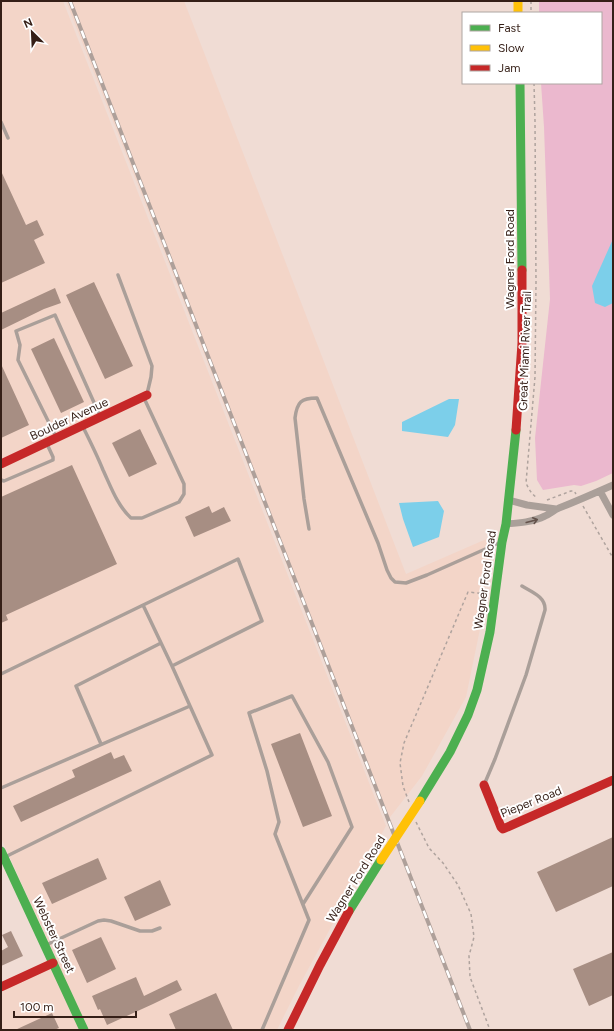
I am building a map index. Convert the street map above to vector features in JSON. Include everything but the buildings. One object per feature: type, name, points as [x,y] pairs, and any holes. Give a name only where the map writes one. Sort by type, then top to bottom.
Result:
[{"type":"main road","points":[[518,1],[518,12]]},
{"type":"main road","name":"Wagner Ford Road","points":[[288,1030],[335,936],[358,895],[420,801],[450,752],[461,730],[477,690],[490,632],[502,542],[506,524],[520,383],[522,342],[520,84]]},
{"type":"main road","name":"Boulder Avenue","points":[[1,464],[145,396]]},
{"type":"main road","name":"Pieper Road","points":[[484,784],[501,828],[504,829],[613,780]]},
{"type":"main road","name":"Webster Street","points":[[2,856],[84,1030]]},
{"type":"main road","points":[[1,987],[53,963]]},
{"type":"street","points":[[506,524],[524,523],[546,516],[556,509],[613,485]]},
{"type":"street","points":[[600,491],[613,515]]},
{"type":"street","points":[[508,500],[527,505],[556,509]]},
{"type":"lane","points":[[1,122],[8,138]]},
{"type":"lane","points":[[82,426],[118,503],[124,512],[131,518],[142,518],[179,502],[184,494],[184,484],[145,396],[151,376],[152,366],[118,274]]},
{"type":"lane","points":[[56,438],[18,360],[20,345],[16,331],[55,315],[101,417]]},
{"type":"lane","points":[[309,529],[304,499],[295,418],[296,410],[302,400],[317,398],[378,543],[387,570],[395,582],[406,582],[420,577],[502,542]]},
{"type":"lane","points":[[1,480],[53,460],[47,442]]},
{"type":"lane","points":[[1,674],[238,559],[262,621],[172,666]]},
{"type":"lane","points":[[484,784],[495,759],[526,674],[545,610],[544,601],[522,586]]},
{"type":"lane","points":[[2,856],[212,755],[172,666],[142,606]]},
{"type":"lane","points":[[101,744],[76,686],[161,643]]},
{"type":"lane","points":[[262,1030],[309,920],[275,834],[279,822],[267,771],[249,713],[292,696],[328,762],[352,827],[303,904]]},
{"type":"lane","points":[[1,788],[190,706]]},
{"type":"lane","points":[[45,945],[98,921],[104,920],[140,931],[152,931],[160,928]]},
{"type":"path","points":[[531,1],[531,12]]},
{"type":"path","name":"Great Miami River Trail","points":[[534,84],[536,274],[535,370],[526,484],[528,490],[538,499]]},
{"type":"path","points":[[544,500],[574,491],[613,558]]},
{"type":"path","points":[[410,806],[403,786],[400,763],[404,743],[468,592],[495,596]]},
{"type":"path","points":[[416,820],[428,848],[443,862],[458,886],[470,914],[474,937],[469,956],[470,978],[490,1030]]},
{"type":"shaded area","points":[[1,1],[63,1],[386,826],[300,984],[277,1030],[1,1030],[1,988],[57,961],[1,838]]},
{"type":"shaded area","points":[[66,1],[184,1],[406,574],[491,537],[480,629],[466,697],[422,776],[387,821]]},
{"type":"shaded area","points":[[539,1],[613,1],[613,473],[581,486],[574,485],[543,490],[537,480],[535,438],[550,299],[541,84],[602,84],[602,12],[539,12]]},
{"type":"water","points":[[613,239],[613,303],[605,307],[595,303],[592,286]]},
{"type":"water","points":[[449,399],[459,399],[455,425],[448,437],[402,431],[402,422]]},
{"type":"water","points":[[438,501],[444,511],[439,537],[413,547],[399,503]]},
{"type":"railway","points":[[70,1],[470,1030]]},
{"type":"traffic: fast","points":[[520,84],[522,270]]},
{"type":"traffic: fast","points":[[420,801],[450,752],[468,715],[477,690],[490,632],[502,542],[506,524],[516,430]]},
{"type":"traffic: fast","points":[[1,851],[84,1030]]},
{"type":"traffic: fast","points":[[349,911],[381,860]]},
{"type":"traffic: slow","points":[[518,1],[518,12]]},
{"type":"traffic: slow","points":[[381,860],[420,801]]},
{"type":"traffic: jam","points":[[516,430],[522,343],[522,270]]},
{"type":"traffic: jam","points":[[1,464],[147,395]]},
{"type":"traffic: jam","points":[[484,785],[503,829],[613,780]]},
{"type":"traffic: jam","points":[[288,1030],[349,911]]},
{"type":"traffic: jam","points":[[1,987],[53,963]]}]
